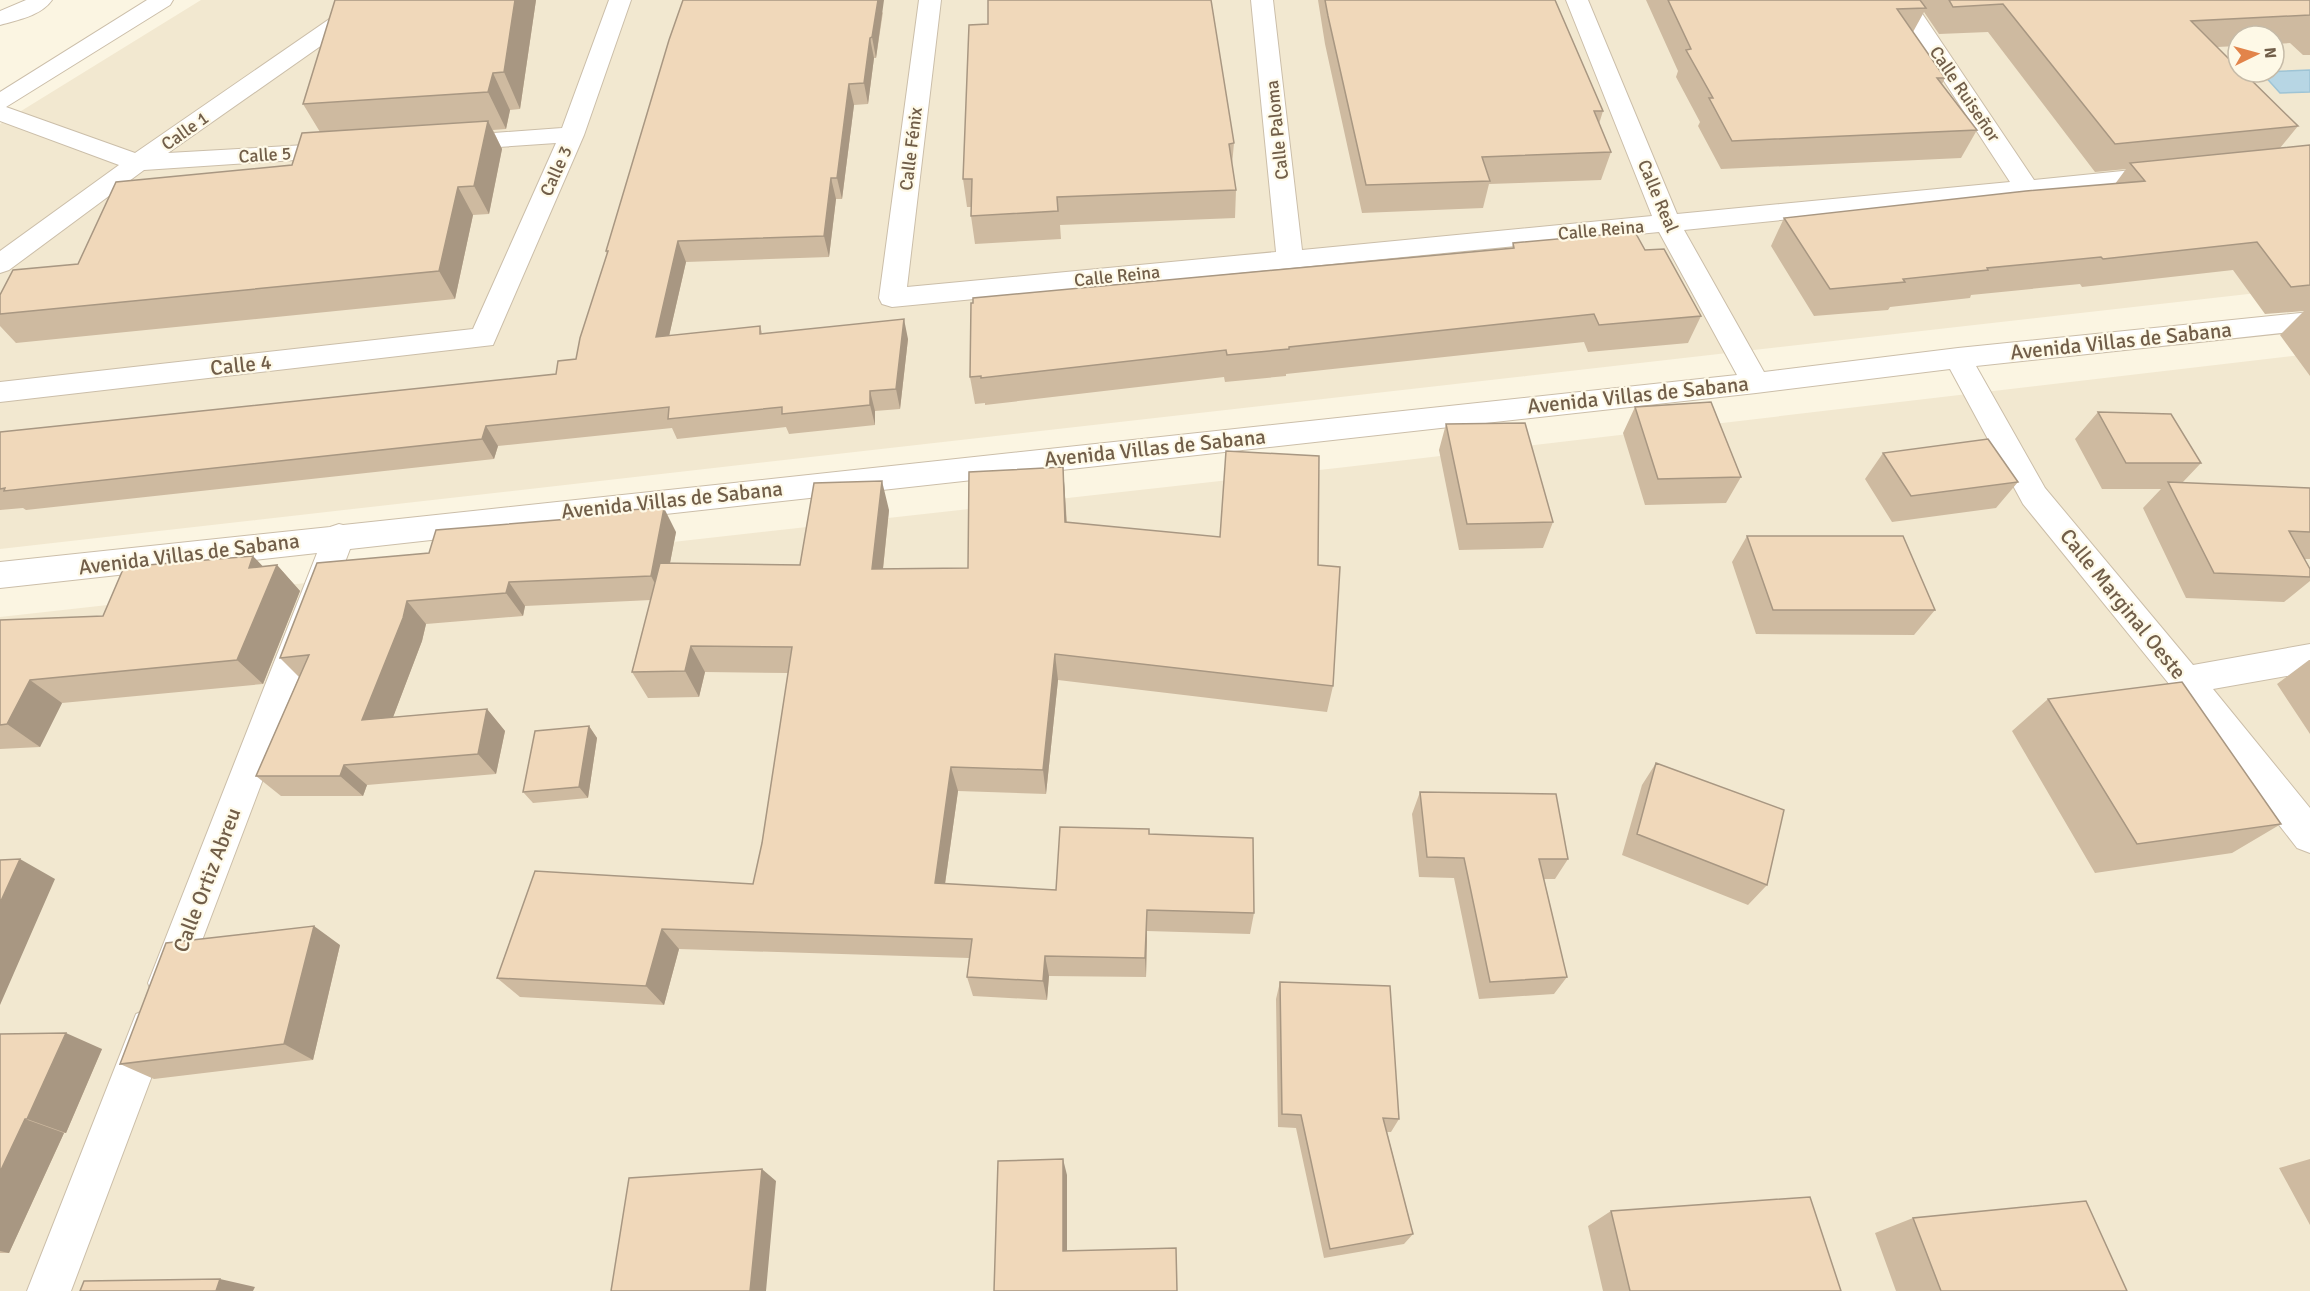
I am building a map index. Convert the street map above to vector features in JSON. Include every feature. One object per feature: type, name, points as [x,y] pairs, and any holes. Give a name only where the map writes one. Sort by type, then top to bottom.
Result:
[{"type":"street","points":[[0,18],[23,11],[41,0]]},
{"type":"street","points":[[0,102],[162,0]]},
{"type":"street","name":"Calle 1","points":[[0,264],[138,163],[371,0]]},
{"type":"street","name":"Calle 3","points":[[483,338],[572,135],[620,0]]},
{"type":"street","name":"Calle Fénix","points":[[892,298],[930,0]]},
{"type":"street","name":"Calle Paloma","points":[[1262,0],[1290,259]]},
{"type":"street","name":"Calle Real","points":[[1576,0],[1668,224],[1756,382]]},
{"type":"street","name":"Calle Ruiseñor","points":[[1902,0],[2027,188]]},
{"type":"street","points":[[0,113],[138,163]]},
{"type":"street","points":[[432,144],[572,135]]},
{"type":"street","name":"Calle 5","points":[[138,163],[361,149]]},
{"type":"street","name":"Calle Reina","points":[[892,298],[2180,174]]},
{"type":"street","name":"Avenida Villas de Sabana","points":[[0,575],[2310,321]]},
{"type":"street","name":"Calle 4","points":[[0,392],[483,338]]},
{"type":"street","name":"Calle Marginal Oeste","points":[[1958,358],[2034,496],[2186,680],[2310,836]]},
{"type":"street","name":"Calle Ortiz Abreu","points":[[49,1291],[339,536]]},
{"type":"street","points":[[2186,680],[2310,658]]},
{"type":"shaded area","points":[[201,0],[2310,0],[2310,287],[0,549],[0,124]]},
{"type":"shaded area","points":[[2310,354],[2310,1291],[0,1291],[0,617],[1346,467]]},
{"type":"water","points":[[2310,70],[2310,92],[2280,93],[2272,84],[2286,84],[2286,71]]},
{"type":"building","points":[[335,0],[515,0],[504,72],[493,73],[488,92],[303,104]]},
{"type":"building","points":[[683,0],[878,0],[864,83],[849,84],[837,178],[831,178],[824,236],[678,241],[656,337],[760,326],[760,334],[904,319],[896,389],[870,391],[870,405],[782,414],[782,407],[668,419],[669,407],[486,426],[482,439],[4,491],[5,488],[0,489],[0,432],[556,374],[558,361],[576,359],[580,338]]},
{"type":"building","points":[[988,0],[1211,0],[1234,143],[1229,144],[1236,190],[1057,197],[1058,211],[971,216],[972,179],[963,179],[969,25],[988,24]]},
{"type":"building","points":[[1325,0],[1555,0],[1603,111],[1594,111],[1611,152],[1482,157],[1490,181],[1366,185]]},
{"type":"building","points":[[1668,0],[1920,0],[1926,8],[1897,9],[1945,78],[1937,78],[1977,130],[1732,141],[1709,98],[1713,98],[1686,50],[1691,49]]},
{"type":"building","points":[[1949,0],[2310,0],[2310,15],[2191,21],[2226,56],[2226,84],[2255,84],[2298,126],[2115,144],[2003,4],[1953,7]]},
{"type":"building","points":[[488,121],[474,186],[458,187],[439,271],[0,314],[0,295],[13,270],[78,264],[116,182],[292,165],[302,133]]},
{"type":"building","points":[[2310,145],[2310,285],[2291,287],[2257,242],[2103,259],[2101,257],[1987,268],[1988,270],[1903,279],[1905,282],[1830,289],[1784,218],[2026,191],[2145,181],[2130,163]]},
{"type":"building","points":[[1635,232],[1645,250],[1664,249],[1701,316],[1599,325],[1594,314],[1289,347],[1289,349],[1227,355],[1226,350],[981,378],[981,376],[970,377],[971,303],[973,303],[973,298],[1514,248],[1513,243]]},
{"type":"building","points":[[1711,402],[1741,477],[1658,479],[1635,407]]},
{"type":"building","points":[[2098,412],[2171,414],[2201,463],[2126,463]]},
{"type":"building","points":[[1525,423],[1553,522],[1467,524],[1446,424]]},
{"type":"building","points":[[1988,439],[2018,482],[1911,496],[1883,453]]},
{"type":"building","points":[[1226,451],[1319,456],[1318,565],[1340,567],[1333,686],[1055,654],[1043,770],[951,767],[935,883],[1056,890],[1060,827],[1149,829],[1149,834],[1253,838],[1254,913],[1147,910],[1145,958],[1045,956],[1043,981],[967,977],[972,939],[662,929],[646,986],[497,978],[535,871],[753,884],[762,843],[792,647],[691,646],[685,671],[632,672],[660,563],[800,565],[814,483],[882,481],[872,569],[968,568],[969,472],[1063,467],[1065,522],[1220,537]]},
{"type":"building","points":[[2168,482],[2310,488],[2310,532],[2289,531],[2310,569],[2310,577],[2214,573]]},
{"type":"building","points":[[664,508],[651,576],[509,582],[506,593],[407,601],[403,618],[362,720],[487,709],[478,754],[344,765],[340,776],[256,776],[309,655],[280,658],[317,563],[429,553],[436,530],[569,519],[570,513]]},
{"type":"building","points":[[1747,536],[1903,536],[1935,610],[1773,610]]},
{"type":"building","points":[[253,556],[249,568],[277,565],[237,660],[30,680],[7,724],[0,725],[0,620],[103,616],[124,567]]},
{"type":"building","points":[[2182,682],[2281,824],[2137,844],[2048,699]]},
{"type":"building","points":[[589,726],[579,787],[523,792],[535,731]]},
{"type":"building","points":[[1656,763],[1784,810],[1767,885],[1637,834]]},
{"type":"building","points":[[1420,792],[1556,794],[1568,859],[1539,859],[1567,977],[1490,982],[1464,858],[1427,857]]},
{"type":"building","points":[[20,859],[0,903],[0,860]]},
{"type":"building","points":[[314,926],[284,1044],[120,1064],[166,943]]},
{"type":"building","points":[[1280,982],[1390,986],[1399,1119],[1383,1118],[1413,1234],[1330,1249],[1301,1115],[1282,1114]]},
{"type":"building","points":[[66,1033],[27,1119],[0,1172],[0,1034]]},
{"type":"building","points":[[1063,1159],[1063,1251],[1176,1248],[1177,1291],[994,1291],[998,1161]]},
{"type":"building","points":[[762,1169],[750,1291],[611,1291],[629,1178]]},
{"type":"building","points":[[1810,1197],[1841,1291],[1630,1291],[1611,1211]]},
{"type":"building","points":[[2086,1201],[2127,1291],[1941,1291],[1913,1218]]},
{"type":"building","points":[[220,1279],[216,1291],[80,1291],[84,1281]]}]
